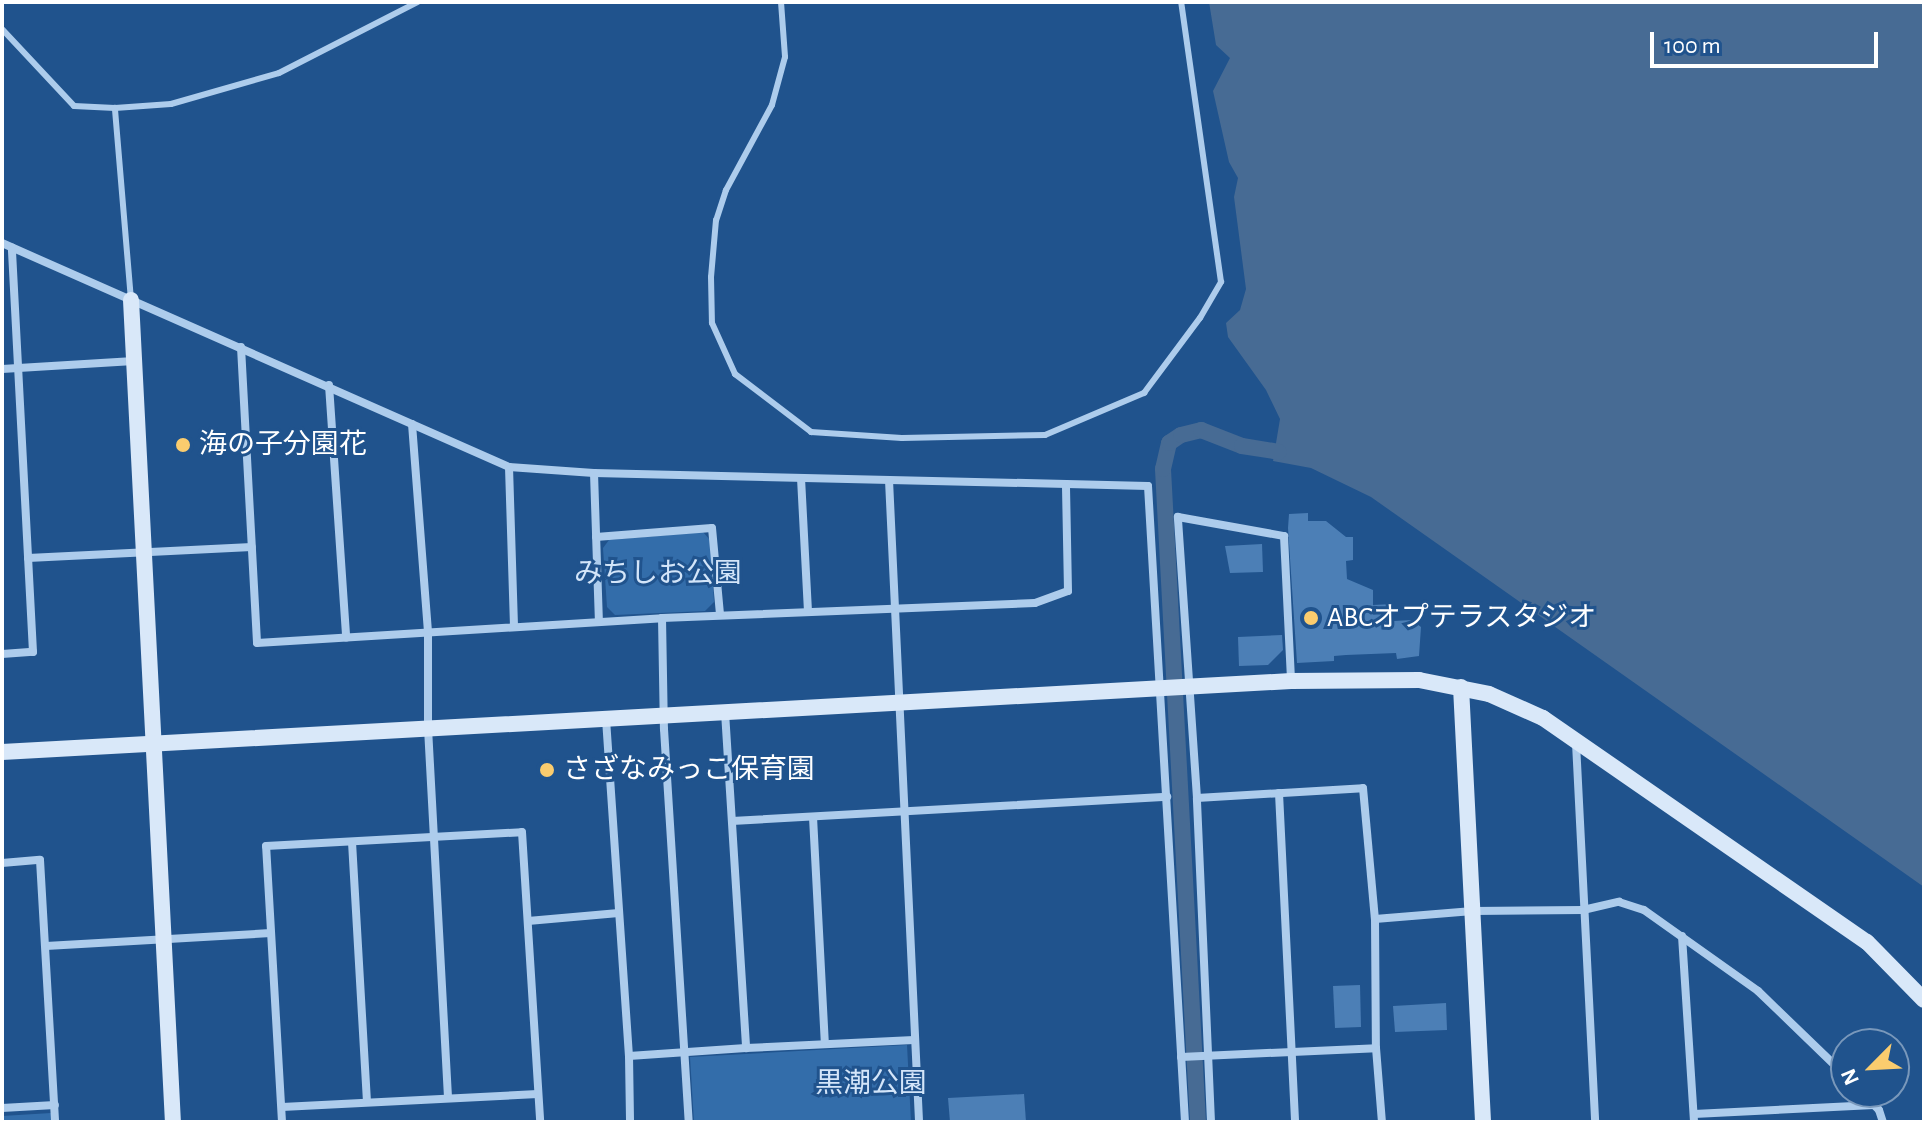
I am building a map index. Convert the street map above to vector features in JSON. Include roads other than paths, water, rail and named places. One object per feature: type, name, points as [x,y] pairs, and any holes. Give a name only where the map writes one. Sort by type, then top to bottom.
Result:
[{"type":"street","points":[[2,243],[509,467],[594,473],[1148,486],[1174,688],[1197,798],[1211,1122]]},
{"type":"street","points":[[2,654],[33,652],[12,248]]},
{"type":"street","points":[[131,300],[173,1122]]},
{"type":"street","points":[[241,347],[257,643],[894,606],[1035,603],[1068,591],[1066,484]]},
{"type":"street","points":[[2,369],[134,361]]},
{"type":"street","points":[[329,385],[346,637]]},
{"type":"street","points":[[412,424],[428,632],[428,728],[448,1096]]},
{"type":"street","points":[[509,467],[514,627]]},
{"type":"street","points":[[594,473],[599,622]]},
{"type":"street","points":[[801,478],[808,611]]},
{"type":"street","points":[[889,480],[919,1122]]},
{"type":"street","points":[[1185,1122],[1167,797],[1174,688],[1178,517],[1284,536],[1291,681]]},
{"type":"street","points":[[596,537],[712,528],[720,615]]},
{"type":"street","points":[[28,558],[252,547]]},
{"type":"street","points":[[662,618],[664,716],[689,1122]]},
{"type":"street","points":[[2,752],[1291,681],[1406,679],[1461,687],[1515,703],[1575,739],[1867,942],[1924,1000]]},
{"type":"street","points":[[1461,687],[1483,1122]]},
{"type":"street","points":[[725,712],[746,1048]]},
{"type":"street","points":[[606,719],[629,1056],[630,1122]]},
{"type":"street","points":[[1575,739],[1595,1122]]},
{"type":"street","points":[[1197,798],[1363,788],[1375,919],[1376,1048],[1382,1122]]},
{"type":"street","points":[[1279,793],[1295,1122]]},
{"type":"street","points":[[732,821],[1167,797]]},
{"type":"street","points":[[813,817],[825,1044]]},
{"type":"street","points":[[282,1122],[266,846],[522,832],[540,1122]]},
{"type":"street","points":[[352,842],[367,1101]]},
{"type":"street","points":[[2,863],[40,860],[55,1122]]},
{"type":"street","points":[[1375,919],[1473,911],[1583,910],[1619,902],[1644,910],[1758,991],[1830,1061]]},
{"type":"street","points":[[528,921],[619,913]]},
{"type":"street","points":[[46,946],[271,933]]},
{"type":"street","points":[[1682,936],[1694,1118],[1832,1108]]},
{"type":"street","points":[[629,1056],[914,1040]]},
{"type":"street","points":[[1181,1057],[1376,1048]]},
{"type":"street","points":[[282,1107],[448,1096],[538,1094]]},
{"type":"street","points":[[2,1108],[55,1105]]},
{"type":"lane","points":[[2,29],[74,106],[115,108],[171,104],[279,73],[418,2]]},
{"type":"lane","points":[[781,2],[785,57],[772,105],[726,190],[716,220],[711,277],[712,323],[735,374],[811,432],[902,438],[1045,435],[1144,393],[1200,318],[1221,282],[1181,2]]},
{"type":"lane","points":[[115,108],[131,300]]},
{"type":"waterway","points":[[1198,1122],[1163,469],[1169,443],[1181,435],[1201,430],[1242,446],[1279,452]]},
{"type":"place","name":"海の子分園花","points":[[183,445]]},
{"type":"place","name":"ABCオプテラスタジオ","points":[[1311,618]]},
{"type":"place","name":"さざなみっこ保育園","points":[[547,770]]},
{"type":"park label","name":"みちしお公園","points":[[658,574]]},
{"type":"park label","name":"黒潮公園","points":[[871,1084]]}]
